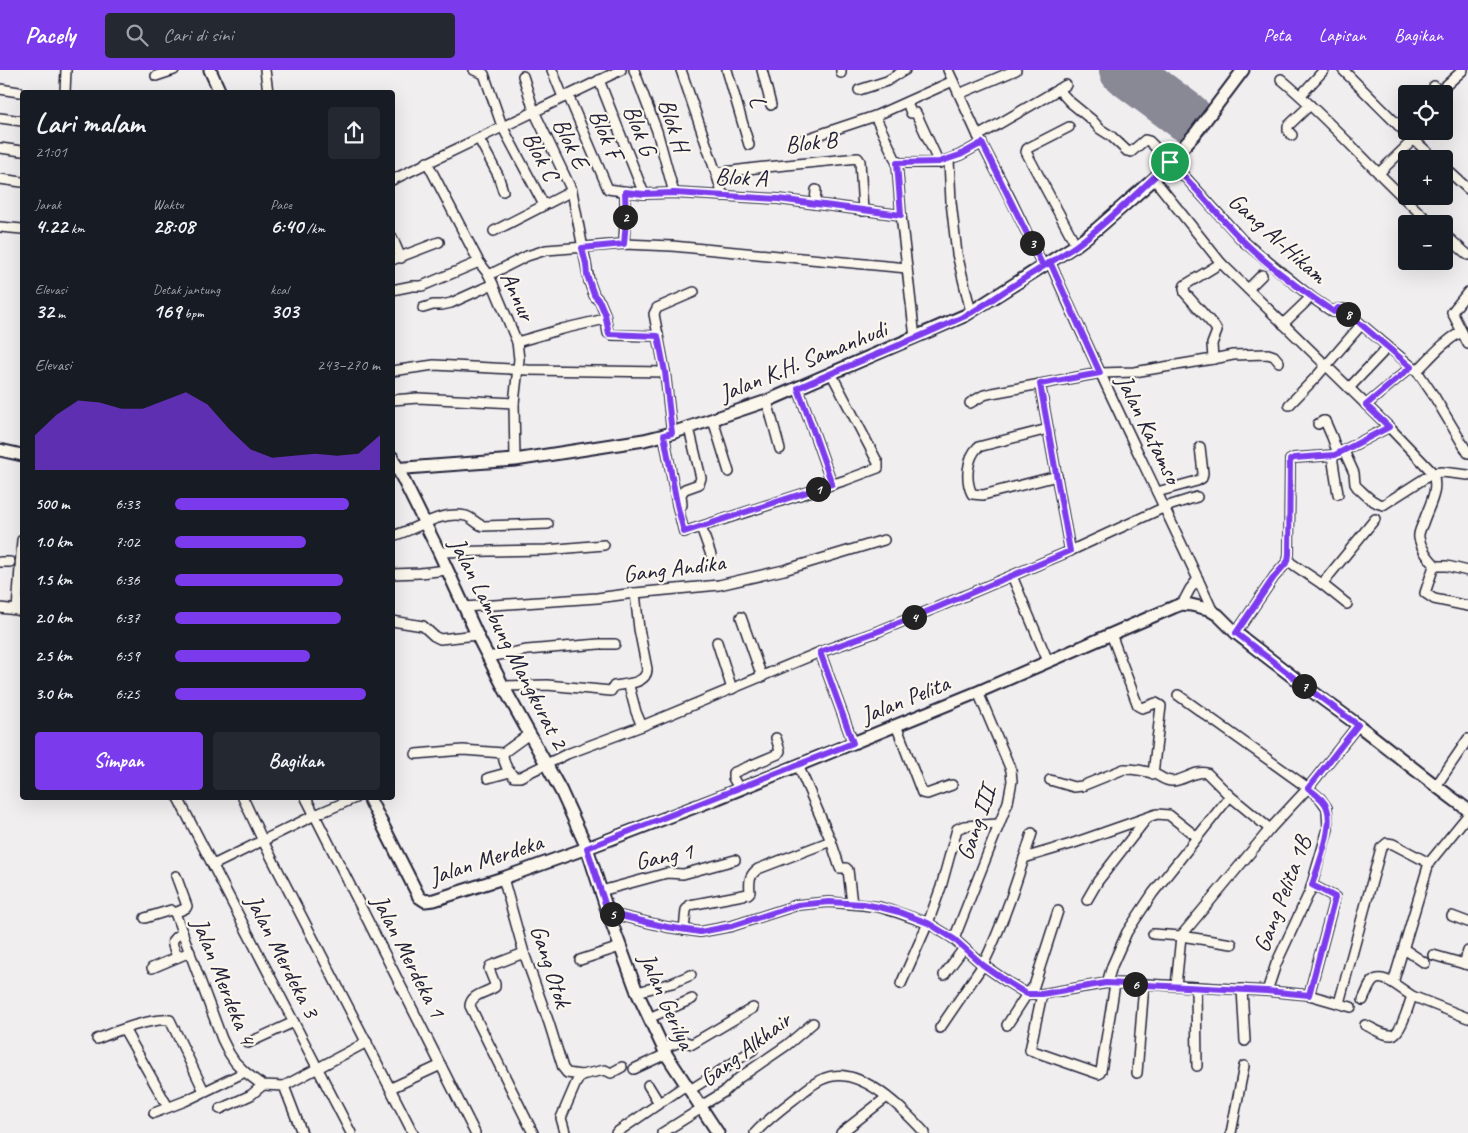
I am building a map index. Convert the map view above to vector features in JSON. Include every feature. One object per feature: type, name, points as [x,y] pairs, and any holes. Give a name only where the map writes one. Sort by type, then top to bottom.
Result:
[{"type":"street","points":[[65,90],[66,70]]},
{"type":"street","points":[[156,76],[174,70]]},
{"type":"street","points":[[210,70],[219,90]]},
{"type":"street","points":[[265,70],[268,90]]},
{"type":"street","name":"Blok C","points":[[474,70],[484,74],[502,126],[544,206]]},
{"type":"street","name":"Blok F","points":[[552,70],[566,96],[608,189]]},
{"type":"street","points":[[395,178],[619,70]]},
{"type":"street","name":"Blok H","points":[[634,70],[657,130],[674,193]]},
{"type":"street","points":[[680,70],[716,173],[722,196]]},
{"type":"street","name":"L","points":[[726,70],[750,145]]},
{"type":"street","points":[[762,70],[771,105]]},
{"type":"street","points":[[859,90],[887,81],[905,70]]},
{"type":"street","points":[[959,94],[1016,70]]},
{"type":"street","name":"Jalan K.H. Samanhudi","points":[[395,469],[515,460],[644,440],[668,434],[767,401],[915,338],[970,312],[1076,246],[1154,179],[1195,134],[1243,70]]},
{"type":"street","points":[[1301,95],[1324,70]]},
{"type":"street","points":[[1343,70],[1398,123]]},
{"type":"street","points":[[1446,85],[1463,70]]},
{"type":"street","name":"Jalan Katamso","points":[[950,71],[980,140],[1046,264],[1100,373],[1213,612]]},
{"type":"street","name":"Blok E","points":[[523,76],[534,111],[572,191],[582,248]]},
{"type":"street","points":[[1281,79],[1301,95],[1423,215]]},
{"type":"street","name":"Blok G","points":[[599,80],[644,194]]},
{"type":"street","points":[[794,144],[876,116],[953,81]]},
{"type":"street","name":"Gang Al-Hikam","points":[[980,140],[1062,87],[1070,102],[1127,151],[1131,152],[1145,140],[1148,140],[1186,178],[1243,241],[1311,297],[1334,312],[1338,308],[1343,309],[1414,369],[1434,396],[1468,453]]},
{"type":"street","points":[[0,89],[19,92]]},
{"type":"street","points":[[907,102],[911,113],[916,113],[939,162]]},
{"type":"street","points":[[1292,135],[1288,131],[1288,126],[1310,105]]},
{"type":"street","points":[[876,116],[897,163],[915,338]]},
{"type":"street","points":[[0,118],[20,121]]},
{"type":"street","points":[[1069,127],[1026,149],[1026,152],[1076,246]]},
{"type":"street","points":[[479,139],[504,191]]},
{"type":"street","points":[[897,163],[949,160],[980,140]]},
{"type":"street","points":[[1379,173],[1413,140]]},
{"type":"street","points":[[1415,140],[1426,150]]},
{"type":"street","points":[[0,148],[20,151]]},
{"type":"street","name":"Blok B","points":[[716,173],[858,158],[860,161],[863,210]]},
{"type":"street","points":[[949,160],[951,210],[957,254],[970,312]]},
{"type":"street","name":"Annur","points":[[427,162],[479,262],[489,275],[517,342],[519,359],[514,403],[515,460]]},
{"type":"street","points":[[1453,175],[1468,189]]},
{"type":"street","points":[[0,179],[20,182]]},
{"type":"street","points":[[1154,179],[1222,263],[1389,427],[1433,473],[1436,481],[1435,492],[1419,533],[1426,552],[1436,566]]},
{"type":"street","name":"Blok A","points":[[608,189],[644,194],[674,193],[778,199],[901,215]]},
{"type":"street","points":[[815,204],[816,190]]},
{"type":"street","name":"Blok E","points":[[494,231],[572,191]]},
{"type":"street","points":[[624,244],[626,221],[625,192]]},
{"type":"street","points":[[0,226],[20,229]]},
{"type":"street","points":[[397,259],[439,242]]},
{"type":"street","points":[[1453,242],[1468,255]]},
{"type":"street","points":[[489,275],[527,256],[546,250],[624,244],[672,246],[907,268]]},
{"type":"street","points":[[582,248],[589,281],[594,295],[602,308],[608,334],[658,336]]},
{"type":"street","points":[[395,289],[422,286],[479,262]]},
{"type":"street","points":[[1213,360],[1212,344],[1217,331],[1216,327],[1185,293],[1184,288],[1222,263]]},
{"type":"street","points":[[1248,289],[1262,275]]},
{"type":"street","points":[[423,308],[451,303],[493,284]]},
{"type":"street","points":[[694,292],[657,308],[654,318],[665,372],[668,434],[683,531],[701,527],[878,468],[866,437],[831,373]]},
{"type":"street","points":[[1468,292],[1452,312],[1468,343]]},
{"type":"street","points":[[1283,324],[1311,297]]},
{"type":"street","points":[[517,342],[605,319]]},
{"type":"street","points":[[1289,405],[1361,325]]},
{"type":"street","points":[[1366,405],[1414,369],[1460,329]]},
{"type":"street","points":[[1349,388],[1387,348]]},
{"type":"street","points":[[970,403],[984,395],[1100,373],[1134,372],[1213,360],[1233,355],[1268,354],[1274,356],[1279,362]]},
{"type":"street","points":[[395,371],[434,365],[665,372]]},
{"type":"street","points":[[1040,384],[1070,551]]},
{"type":"street","points":[[798,388],[832,484]]},
{"type":"street","points":[[395,400],[418,398],[514,403]]},
{"type":"street","points":[[767,401],[780,449]]},
{"type":"street","points":[[713,420],[729,472]]},
{"type":"street","points":[[1318,424],[1325,421],[1338,454],[1338,494]]},
{"type":"street","points":[[1236,633],[1274,577],[1288,561],[1290,460],[1338,454],[1389,427]]},
{"type":"street","points":[[682,506],[681,494],[685,490],[699,484],[701,478],[688,428]]},
{"type":"street","points":[[1048,429],[978,447],[974,451],[969,464],[970,488],[972,494],[983,494],[1057,476]]},
{"type":"street","points":[[1157,492],[1202,478],[1200,447]]},
{"type":"street","points":[[0,450],[20,455]]},
{"type":"street","points":[[1338,454],[1354,473],[1356,487],[1372,500],[1383,505],[1433,473],[1468,475]]},
{"type":"street","name":"Jalan Lambung Mangkurat 2","points":[[395,469],[425,523],[477,635],[561,792],[587,848]]},
{"type":"street","points":[[503,753],[503,759],[510,772],[514,777],[520,777],[567,754],[642,726],[820,652],[887,628],[1012,576],[1164,507],[1197,497]]},
{"type":"street","points":[[395,535],[425,523],[458,516],[470,517],[476,523],[483,526],[548,524]]},
{"type":"street","points":[[1322,584],[1375,519]]},
{"type":"street","points":[[701,527],[711,555]]},
{"type":"street","name":"Gang Andika","points":[[464,607],[597,598],[720,585],[784,570],[884,540]]},
{"type":"street","points":[[439,552],[546,550],[604,545]]},
{"type":"street","points":[[1288,561],[1347,604]]},
{"type":"street","points":[[0,562],[10,562]]},
{"type":"street","points":[[1436,566],[1447,566],[1468,571]]},
{"type":"street","points":[[1436,566],[1426,594],[1434,599],[1468,606]]},
{"type":"street","points":[[395,574],[447,570]]},
{"type":"street","points":[[1012,576],[1048,661]]},
{"type":"street","points":[[1198,579],[1182,604],[1191,604],[1218,615],[1236,633],[1468,810]]},
{"type":"street","points":[[503,686],[546,685],[611,691],[614,686],[630,684],[645,678],[647,672],[638,630],[635,593]]},
{"type":"street","name":"Jalan Pelita","points":[[587,848],[978,692],[1182,604]]},
{"type":"street","points":[[0,608],[20,611]]},
{"type":"street","points":[[740,617],[762,677]]},
{"type":"street","points":[[395,621],[423,626],[440,639],[477,635]]},
{"type":"street","points":[[1111,634],[1138,706],[1142,708],[1156,703],[1161,706],[1153,774]]},
{"type":"street","points":[[717,642],[732,689]]},
{"type":"street","points":[[488,657],[527,650],[614,644]]},
{"type":"street","points":[[820,652],[853,743]]},
{"type":"street","points":[[630,684],[636,712],[642,726]]},
{"type":"street","name":"Gang III","points":[[954,939],[1008,802],[1012,774],[978,692]]},
{"type":"street","name":"Gang Pelita 1B","points":[[1178,695],[1308,788],[1320,798],[1327,808],[1328,829],[1312,885],[1276,964],[1266,991]]},
{"type":"street","points":[[896,725],[922,794],[952,785]]},
{"type":"street","points":[[1176,986],[1181,936],[1270,829],[1308,788],[1358,725]]},
{"type":"street","points":[[416,754],[463,750],[503,753],[529,734]]},
{"type":"street","points":[[739,788],[733,778],[733,773],[778,754],[780,751],[776,738]]},
{"type":"street","points":[[1436,786],[1468,739]]},
{"type":"street","points":[[798,765],[831,841],[840,868],[848,870],[852,904]]},
{"type":"street","points":[[1050,780],[1082,786],[1124,769],[1153,774],[1168,781],[1174,781],[1198,772],[1207,773],[1230,796],[1270,829]]},
{"type":"street","points":[[488,778],[510,772]]},
{"type":"street","points":[[1042,994],[1030,1050],[1099,1074],[1101,1072],[1112,966],[1127,932],[1153,893],[1230,796]]},
{"type":"street","name":"Jalan Merdeka 3","points":[[179,800],[351,1133]]},
{"type":"street","points":[[244,800],[413,1133]]},
{"type":"street","name":"Jalan Merdeka 1","points":[[307,800],[476,1133]]},
{"type":"street","points":[[213,865],[315,815],[350,800]]},
{"type":"street","name":"Jalan Merdeka","points":[[371,800],[422,900],[434,900],[587,848]]},
{"type":"street","points":[[1024,858],[1158,814],[1169,814],[1197,837]]},
{"type":"street","points":[[1393,983],[1429,863],[1468,814]]},
{"type":"street","points":[[1087,900],[1103,875],[1148,817]]},
{"type":"street","points":[[901,984],[941,888],[957,830],[964,826],[999,824]]},
{"type":"street","points":[[940,1028],[983,965],[998,933],[1032,833]]},
{"type":"street","points":[[684,930],[686,910],[690,905],[746,895],[750,892],[749,884],[752,873],[758,869],[831,841]]},
{"type":"street","points":[[1338,1003],[1381,848],[1387,843],[1393,844],[1429,863]]},
{"type":"street","name":"Jalan Gerilya","points":[[587,848],[637,992],[664,1051],[718,1133]]},
{"type":"street","name":"Gang 1","points":[[601,891],[667,873],[684,874],[735,860]]},
{"type":"street","name":"Jalan Merdeka 4","points":[[176,876],[187,906],[175,913],[222,1040],[235,1062],[263,1085]]},
{"type":"street","name":"Gang Otok","points":[[503,878],[524,953],[564,1072],[581,1076]]},
{"type":"street","points":[[1309,995],[1335,897],[1312,885]]},
{"type":"street","points":[[608,913],[700,932],[718,930],[808,903],[829,902],[879,907],[928,923],[954,939],[983,965],[1027,994],[1042,994],[1110,984],[1144,984],[1242,989],[1309,995],[1350,1008]]},
{"type":"street","points":[[145,918],[171,910],[175,913]]},
{"type":"street","points":[[1007,1026],[1034,986],[1058,911]]},
{"type":"street","points":[[1452,916],[1468,922]]},
{"type":"street","points":[[177,957],[173,940],[183,933]]},
{"type":"street","points":[[1153,934],[1181,936],[1232,944]]},
{"type":"street","points":[[580,960],[620,947]]},
{"type":"street","points":[[944,975],[964,948]]},
{"type":"street","points":[[1404,949],[1425,963]]},
{"type":"street","points":[[1433,955],[1466,964],[1468,951]]},
{"type":"street","points":[[152,968],[190,952]]},
{"type":"street","points":[[524,953],[490,966],[489,970],[495,987],[473,998],[470,1006],[532,1133]]},
{"type":"street","points":[[637,992],[691,976]]},
{"type":"street","points":[[1363,1000],[1373,980],[1380,978],[1393,983],[1412,996],[1468,1018]]},
{"type":"street","points":[[1138,1073],[1144,984]]},
{"type":"street","points":[[1196,987],[1197,1066]]},
{"type":"street","points":[[1242,989],[1245,1041]]},
{"type":"street","points":[[1365,1025],[1384,1033],[1395,1034],[1404,1019],[1412,996]]},
{"type":"street","points":[[649,1018],[692,998]]},
{"type":"street","points":[[634,1069],[683,1041],[692,1044],[752,1008]]},
{"type":"street","points":[[97,1039],[147,1023],[170,1020],[204,1091]]},
{"type":"street","points":[[248,1044],[294,1022]]},
{"type":"street","name":"Gang Alkhair","points":[[662,1133],[724,1092],[739,1078],[788,1045],[813,1023]]},
{"type":"street","points":[[124,1029],[168,1107]]},
{"type":"street","points":[[220,1109],[251,1095],[263,1085],[284,1086],[367,1042]]},
{"type":"street","points":[[616,1133],[659,1103],[753,1050]]},
{"type":"street","points":[[391,1088],[441,1065]]},
{"type":"street","points":[[1231,1133],[1244,1066]]},
{"type":"street","points":[[565,1132],[561,1118],[576,1083],[581,1076],[604,1070],[610,1073],[622,1067]]},
{"type":"street","points":[[154,1113],[245,1072]]},
{"type":"street","points":[[755,1133],[770,1118],[808,1089],[821,1080],[832,1076],[843,1076],[873,1087],[903,1109],[926,1133]]},
{"type":"street","points":[[648,1085],[659,1103]]},
{"type":"street","points":[[284,1086],[302,1133]]},
{"type":"street","points":[[841,1133],[887,1097]]},
{"type":"taxiway","points":[[1130,70],[1133,77]]},
{"type":"runway","points":[[1124,70],[1187,117]]},
{"type":"route","points":[[1170,162],[1154,179],[1076,246],[1043,266],[980,307],[911,340],[798,388],[832,484],[684,532],[664,435],[672,433],[665,372],[658,336],[612,335],[608,333],[605,314],[600,302],[594,295],[587,275],[582,248],[624,244],[626,221],[625,192],[778,199],[901,215],[897,163],[927,164],[949,160],[982,143],[1043,266],[1050,262],[1100,373],[1040,384],[1070,551],[879,631],[820,652],[853,743],[718,798],[587,848],[608,913],[667,927],[700,932],[718,930],[808,903],[863,904],[899,912],[928,923],[954,939],[983,965],[1027,994],[1042,994],[1106,983],[1309,995],[1314,970],[1335,897],[1312,885],[1328,829],[1327,808],[1320,798],[1308,788],[1358,725],[1236,633],[1274,577],[1288,561],[1290,460],[1292,458],[1335,455],[1389,427],[1366,405],[1411,367],[1343,309],[1338,308],[1334,312],[1311,297],[1243,241],[1170,162]]}]
